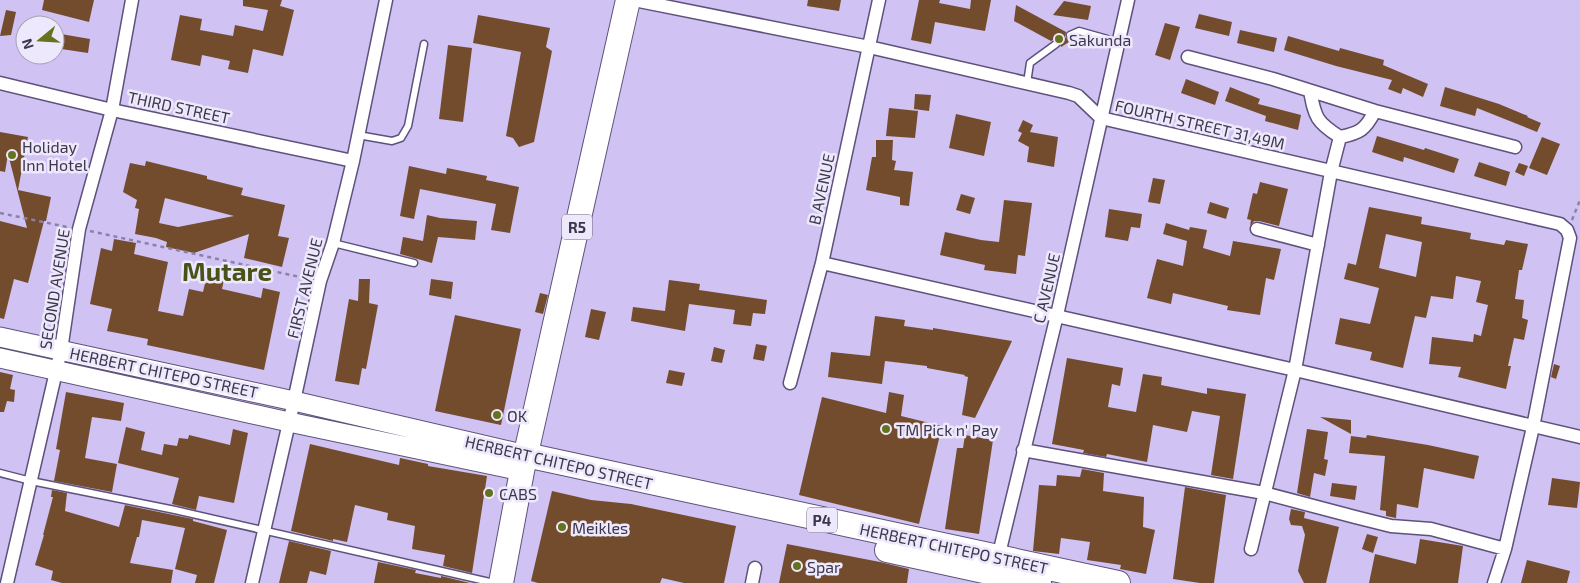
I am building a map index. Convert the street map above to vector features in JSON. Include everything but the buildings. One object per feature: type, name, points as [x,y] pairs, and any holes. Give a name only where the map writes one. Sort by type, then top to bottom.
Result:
[{"type":"highway","name":"R5","points":[[501,583],[524,463],[628,0]]},
{"type":"highway","name":"HERBERT CHITEPO STREET","points":[[524,463],[766,524],[995,571],[1039,583]]},
{"type":"highway","name":"HERBERT CHITEPO STREET","points":[[995,571],[1118,583]]},
{"type":"main road","name":"HERBERT CHITEPO STREET","points":[[0,337],[294,401],[524,463]]},
{"type":"main road","name":"HERBERT CHITEPO STREET","points":[[0,358],[289,422],[524,463]]},
{"type":"street","name":"SECOND AVENUE","points":[[7,583],[57,371],[79,229],[112,110],[132,0]]},
{"type":"street","name":"FIRST AVENUE","points":[[252,583],[320,281],[333,242],[353,161],[386,0]]},
{"type":"street","name":"FOURTH STREET 31,49M","points":[[634,0],[870,47],[1027,82],[1078,96],[1101,118],[1564,227]]},
{"type":"street","name":"B AVENUE","points":[[790,383],[822,263],[879,0]]},
{"type":"street","name":"C AVENUE","points":[[995,571],[1057,315],[1128,0]]},
{"type":"street","points":[[1188,57],[1273,79],[1375,112],[1515,147]]},
{"type":"street","name":"THIRD STREET","points":[[0,83],[112,110],[353,161]]},
{"type":"street","points":[[1310,90],[1315,114],[1326,129],[1340,137],[1353,135],[1367,126],[1375,112]]},
{"type":"street","points":[[1251,549],[1295,370],[1331,172],[1340,137]]},
{"type":"street","points":[[1494,583],[1505,549],[1533,427],[1570,238],[1564,227]]},
{"type":"street","points":[[1257,229],[1318,245]]},
{"type":"street","points":[[822,263],[1057,315],[1580,437]]},
{"type":"street","points":[[1023,450],[1264,493],[1391,526],[1431,529],[1505,549]]},
{"type":"street","points":[[752,583],[755,568]]},
{"type":"lane","points":[[1070,35],[1079,31],[1118,42]]},
{"type":"lane","points":[[358,135],[392,141],[401,138],[408,126],[424,44]]},
{"type":"lane","points":[[1027,82],[1030,63],[1056,44]]},
{"type":"lane","points":[[333,242],[414,263]]},
{"type":"lane","points":[[0,472],[494,583]]},
{"type":"path","points":[[1564,227],[1580,200]]},
{"type":"path","points":[[0,213],[320,281]]},
{"type":"place","name":"Sakunda","points":[[1059,39]]},
{"type":"place","name":"Holiday Inn Hotel","points":[[12,155]]},
{"type":"place","name":"OK","points":[[497,415]]},
{"type":"place","name":"TM Pick n' Pay","points":[[886,429]]},
{"type":"place","name":"CABS","points":[[489,493]]},
{"type":"place","name":"Meikles","points":[[562,527]]},
{"type":"place","name":"Spar","points":[[797,566]]},
{"type":"district","name":"Mutare","points":[[227,270]]}]
